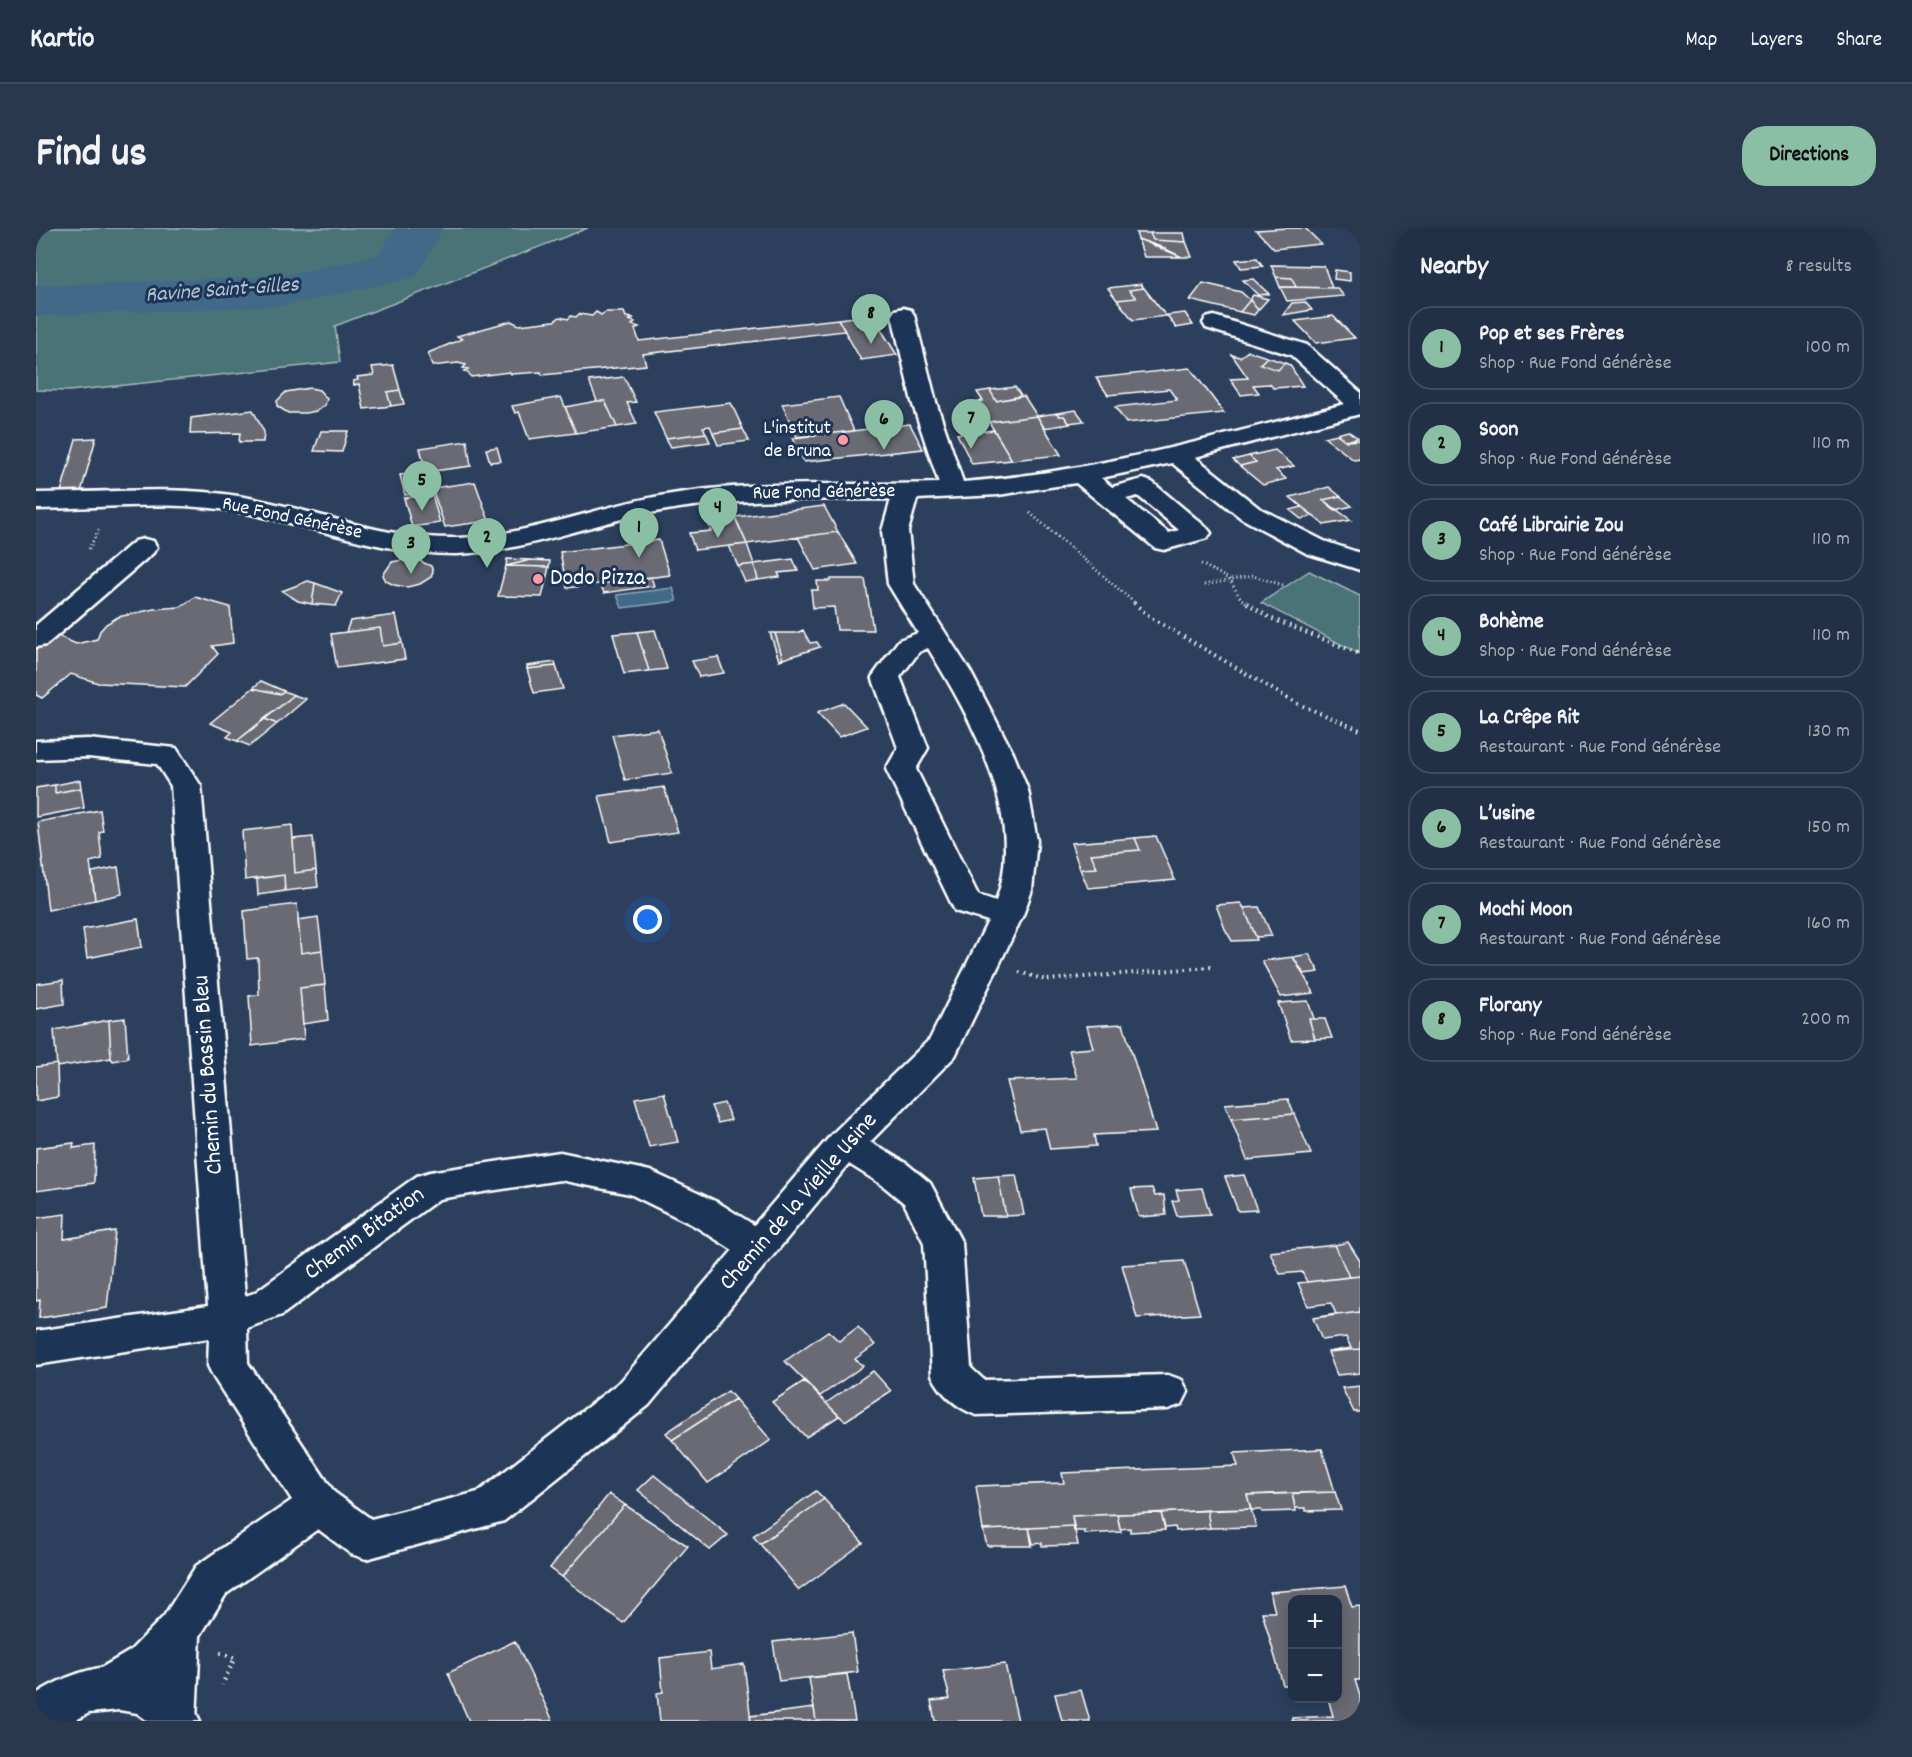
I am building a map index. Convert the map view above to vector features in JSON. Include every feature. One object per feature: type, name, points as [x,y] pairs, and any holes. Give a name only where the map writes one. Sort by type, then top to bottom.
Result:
[{"type":"street","points":[[903,315],[924,402],[954,491]]},
{"type":"street","points":[[1214,324],[1299,350],[1360,405]]},
{"type":"street","name":"Rue Fond Générèse","points":[[36,501],[176,500],[237,504],[381,539],[456,546],[494,542],[685,499],[762,492],[954,491],[1083,476],[1360,405]]},
{"type":"street","points":[[1175,453],[1250,513],[1315,548],[1360,562]]},
{"type":"street","points":[[1083,476],[1107,496],[1164,542],[1198,533],[1143,487],[1107,496]]},
{"type":"street","name":"Chemin de la Vieille Usine","points":[[319,1506],[366,1540],[489,1508],[635,1394],[845,1144],[943,1047],[1002,928],[1016,890],[1022,841],[1013,790],[998,753],[961,681],[901,584],[895,531],[906,492]]},
{"type":"street","points":[[36,639],[144,547]]},
{"type":"street","points":[[934,636],[909,646],[886,677],[913,748],[900,769],[966,903],[1002,928]]},
{"type":"street","name":"Chemin du Bassin Bleu","points":[[36,750],[88,748],[166,755],[186,786],[228,1319],[228,1366],[319,1506]]},
{"type":"street","points":[[845,1144],[894,1174],[917,1193],[943,1243],[952,1376],[976,1398],[1168,1392]]},
{"type":"street","name":"Chemin Bitation","points":[[36,1348],[228,1319],[268,1304],[430,1186],[560,1166],[637,1181],[706,1214],[758,1246]]},
{"type":"street","points":[[176,1719],[174,1675],[195,1641],[211,1580],[319,1506]]},
{"type":"street","points":[[36,1721],[71,1697],[110,1687],[195,1641]]},
{"type":"street","points":[[110,1687],[136,1690],[158,1700],[176,1719]]},
{"type":"path","points":[[999,487],[1150,617],[1296,703],[1360,730]]},
{"type":"path","points":[[1164,542],[1229,579],[1241,599],[1270,618],[1360,654]]},
{"type":"path","points":[[1204,585],[1253,576],[1283,585]]},
{"type":"path","points":[[1002,928],[1013,970],[1046,980],[1210,967]]},
{"type":"path","points":[[195,1641],[235,1658],[222,1685],[221,1695]]},
{"type":"green space","points":[[36,228],[588,228],[335,326],[340,362],[69,391],[36,390]]},
{"type":"green space","points":[[1309,571],[1360,596],[1360,654],[1261,603]]},
{"type":"water","points":[[673,588],[677,601],[622,608],[617,595]]},
{"type":"building","points":[[1305,228],[1321,244],[1274,249],[1256,230]]},
{"type":"building","points":[[1136,233],[1150,233],[1153,240],[1186,242],[1192,257],[1182,257],[1138,239]]},
{"type":"building","points":[[1150,233],[1184,233],[1186,242],[1153,240]]},
{"type":"building","points":[[1138,239],[1161,247],[1182,257],[1144,257]]},
{"type":"building","points":[[1257,258],[1263,266],[1241,268],[1236,260]]},
{"type":"building","points":[[1271,265],[1324,266],[1332,288],[1296,287],[1292,278],[1276,277]]},
{"type":"building","points":[[1335,270],[1350,272],[1350,281],[1334,279]]},
{"type":"building","points":[[1276,277],[1292,278],[1296,287],[1280,287]]},
{"type":"building","points":[[1253,279],[1269,294],[1258,295],[1243,280]]},
{"type":"building","points":[[1203,283],[1241,292],[1250,300],[1240,312],[1190,300]]},
{"type":"building","points":[[1141,284],[1144,288],[1129,290],[1136,298],[1117,300],[1108,288]]},
{"type":"building","points":[[1280,287],[1337,288],[1344,296],[1287,301]]},
{"type":"building","points":[[1144,288],[1166,316],[1133,320],[1117,300],[1136,298],[1129,290]]},
{"type":"building","points":[[1253,295],[1268,299],[1258,310],[1250,300]]},
{"type":"building","points":[[1250,300],[1258,310],[1254,315],[1240,312]]},
{"type":"building","points":[[1305,302],[1312,310],[1283,315],[1292,303]]},
{"type":"building","points":[[596,312],[601,315],[606,312],[624,312],[626,317],[634,318],[629,320],[635,322],[632,325],[639,327],[635,329],[639,341],[838,319],[845,331],[643,354],[646,365],[542,375],[541,372],[511,374],[509,372],[471,377],[468,372],[464,371],[468,369],[463,368],[466,365],[458,363],[432,366],[428,353],[462,339],[457,336],[511,321],[519,325],[554,321],[560,317],[568,319],[579,314],[592,316]]},
{"type":"building","points":[[1185,313],[1193,325],[1176,328],[1167,315]]},
{"type":"building","points":[[872,315],[897,355],[861,360],[838,319]]},
{"type":"building","points":[[1333,316],[1355,338],[1316,343],[1295,321]]},
{"type":"building","points":[[1248,351],[1267,357],[1260,364],[1278,370],[1285,363],[1290,365],[1303,386],[1273,388],[1270,384],[1253,385],[1259,393],[1241,395],[1230,379],[1248,378],[1232,355],[1240,357]]},
{"type":"building","points":[[1267,357],[1285,363],[1278,370],[1260,364]]},
{"type":"building","points":[[393,365],[400,390],[387,392],[391,406],[364,409],[359,384],[354,385],[353,381],[358,380],[357,377],[374,375],[372,367]]},
{"type":"building","points":[[1190,368],[1224,413],[1126,423],[1115,407],[1177,400],[1169,389],[1108,395],[1096,378]]},
{"type":"building","points":[[624,377],[636,402],[627,403],[637,424],[617,427],[605,401],[597,401],[589,381]]},
{"type":"building","points":[[1015,387],[1021,396],[996,401],[990,390]]},
{"type":"building","points":[[310,388],[319,390],[327,399],[325,405],[316,411],[288,413],[277,406],[277,401],[286,392]]},
{"type":"building","points":[[400,390],[404,404],[391,406],[387,392]]},
{"type":"building","points":[[990,390],[996,401],[1024,396],[1037,416],[989,422],[977,402],[983,401],[977,392]]},
{"type":"building","points":[[561,397],[576,433],[529,439],[519,412],[515,413],[512,406]]},
{"type":"building","points":[[839,397],[854,431],[797,437],[782,404]]},
{"type":"building","points":[[605,401],[617,427],[576,433],[565,407]]},
{"type":"building","points":[[731,403],[743,429],[713,433],[710,426],[703,427],[706,433],[666,438],[654,412]]},
{"type":"building","points":[[253,410],[264,432],[263,442],[239,442],[240,433],[190,434],[191,418]]},
{"type":"building","points":[[1076,410],[1084,421],[1069,423],[1064,416],[1059,416],[1057,413]]},
{"type":"building","points":[[1057,413],[1059,416],[1064,416],[1070,424],[1044,428],[1037,416]]},
{"type":"building","points":[[1037,416],[1061,455],[1012,460],[989,422]]},
{"type":"building","points":[[910,424],[923,449],[804,462],[793,438]]},
{"type":"building","points":[[743,429],[749,441],[718,445],[713,433]]},
{"type":"building","points":[[994,430],[1012,460],[972,464],[957,434]]},
{"type":"building","points":[[321,431],[348,431],[342,452],[314,451]]},
{"type":"building","points":[[1348,431],[1358,438],[1346,441],[1337,434]]},
{"type":"building","points":[[706,433],[710,442],[671,447],[666,438]]},
{"type":"building","points":[[1337,434],[1346,441],[1360,440],[1360,459],[1354,460],[1324,437]]},
{"type":"building","points":[[96,438],[81,492],[61,492],[76,439]]},
{"type":"building","points":[[467,441],[471,466],[426,472],[420,448]]},
{"type":"building","points":[[497,447],[501,461],[490,462],[486,449]]},
{"type":"building","points":[[1275,450],[1294,466],[1276,470],[1286,479],[1263,485],[1240,466],[1256,462],[1249,456]]},
{"type":"building","points":[[1249,456],[1256,462],[1240,466],[1233,460]]},
{"type":"building","points":[[418,473],[423,493],[405,495],[400,475]]},
{"type":"building","points":[[475,482],[489,521],[445,527],[432,488]]},
{"type":"building","points":[[1329,487],[1340,496],[1323,500],[1351,520],[1324,525],[1290,497]]},
{"type":"building","points":[[432,494],[440,523],[412,527],[404,498]]},
{"type":"building","points":[[1340,496],[1352,506],[1335,510],[1323,500]]},
{"type":"building","points":[[824,506],[838,532],[747,544],[735,517]]},
{"type":"building","points":[[1302,507],[1314,516],[1301,519],[1290,510]]},
{"type":"building","points":[[734,516],[747,544],[695,550],[689,533],[711,531],[707,520]]},
{"type":"building","points":[[838,532],[857,564],[815,570],[798,537]]},
{"type":"building","points":[[659,540],[670,575],[567,588],[560,552]]},
{"type":"building","points":[[747,544],[754,564],[738,566],[729,546]]},
{"type":"building","points":[[413,558],[431,566],[433,572],[431,577],[420,584],[407,587],[386,581],[383,575],[392,562]]},
{"type":"building","points":[[507,559],[531,560],[506,566]]},
{"type":"building","points":[[793,559],[798,571],[778,573],[780,577],[758,580],[754,564]]},
{"type":"building","points":[[531,560],[550,561],[549,567],[506,566]]},
{"type":"building","points":[[754,564],[758,580],[745,582],[738,566]]},
{"type":"building","points":[[506,566],[549,567],[542,597],[498,596]]},
{"type":"building","points":[[651,577],[654,586],[604,593],[600,583]]},
{"type":"building","points":[[831,579],[865,579],[873,630],[837,630],[834,607],[813,608],[811,590],[818,590],[817,581],[831,581]]},
{"type":"building","points":[[308,581],[315,583],[312,604],[298,601],[282,591]]},
{"type":"building","points":[[315,583],[342,593],[336,606],[312,604]]},
{"type":"building","points":[[195,597],[230,607],[233,643],[212,646],[218,654],[185,687],[98,683],[71,674],[42,698],[36,695],[36,650],[56,635],[76,644],[97,639],[106,624],[118,617],[154,609],[180,607]]},
{"type":"building","points":[[396,615],[402,643],[383,646],[380,628],[346,632],[350,621]]},
{"type":"building","points":[[380,628],[383,646],[402,643],[405,659],[337,668],[331,634]]},
{"type":"building","points":[[655,630],[667,669],[649,671],[637,632]]},
{"type":"building","points":[[803,630],[810,643],[817,642],[820,647],[783,659],[775,633],[797,633]]},
{"type":"building","points":[[637,632],[649,671],[624,674],[613,634]]},
{"type":"building","points":[[770,633],[775,633],[783,659],[779,660]]},
{"type":"building","points":[[718,657],[724,673],[699,677],[692,661]]},
{"type":"building","points":[[555,662],[556,666],[527,669],[527,666]]},
{"type":"building","points":[[556,666],[563,689],[534,693],[527,669]]},
{"type":"building","points":[[261,681],[284,691],[280,694],[253,688]]},
{"type":"building","points":[[253,688],[280,694],[284,691],[294,695],[237,741],[227,737],[232,732],[210,723]]},
{"type":"building","points":[[294,695],[306,699],[277,724],[265,719]]},
{"type":"building","points":[[844,703],[867,727],[839,737],[817,713]]},
{"type":"building","points":[[265,719],[277,724],[250,746],[237,741]]},
{"type":"building","points":[[658,729],[672,773],[625,780],[612,735]]},
{"type":"building","points":[[80,780],[81,788],[55,793],[55,785]]},
{"type":"building","points":[[55,785],[55,793],[81,788],[84,808],[36,817],[36,788]]},
{"type":"building","points":[[664,787],[678,832],[611,842],[599,796]]},
{"type":"building","points":[[100,810],[103,831],[99,832],[102,859],[90,862],[95,900],[48,910],[38,822]]},
{"type":"building","points":[[292,825],[295,873],[316,870],[318,887],[285,891],[284,875],[245,880],[242,831]]},
{"type":"building","points":[[1156,836],[1175,880],[1088,888],[1080,869],[1097,868],[1091,854],[1140,850],[1135,838]]},
{"type":"building","points":[[313,837],[316,870],[295,873],[293,839]]},
{"type":"building","points":[[1135,838],[1140,850],[1091,854],[1097,868],[1080,869],[1071,843]]},
{"type":"building","points":[[118,867],[122,894],[95,900],[92,872]]},
{"type":"building","points":[[284,875],[285,891],[258,895],[257,879]]},
{"type":"building","points":[[1241,903],[1257,940],[1232,941],[1216,905]]},
{"type":"building","points":[[297,904],[301,953],[322,950],[325,985],[300,988],[304,1039],[252,1046],[249,996],[259,995],[258,958],[247,959],[244,911]]},
{"type":"building","points":[[1259,907],[1272,936],[1256,937],[1244,908]]},
{"type":"building","points":[[318,917],[322,950],[301,953],[298,920]]},
{"type":"building","points":[[138,919],[142,947],[87,958],[83,929]]},
{"type":"building","points":[[1309,954],[1319,972],[1304,974],[1293,957]]},
{"type":"building","points":[[1293,957],[1314,993],[1281,997],[1262,961]]},
{"type":"building","points":[[63,980],[64,1004],[36,1009],[36,984]]},
{"type":"building","points":[[325,985],[328,1020],[303,1024],[300,988]]},
{"type":"building","points":[[1308,1001],[1314,1019],[1309,1019],[1315,1039],[1291,1040],[1278,1003]]},
{"type":"building","points":[[125,1018],[128,1058],[113,1061],[109,1020]]},
{"type":"building","points":[[1309,1019],[1325,1019],[1332,1038],[1315,1039]]},
{"type":"building","points":[[109,1020],[111,1058],[57,1067],[54,1030]]},
{"type":"building","points":[[1123,1024],[1156,1132],[1094,1135],[1096,1146],[1050,1149],[1045,1128],[1020,1130],[1007,1081],[1077,1078],[1069,1050],[1093,1048],[1087,1026]]},
{"type":"building","points":[[57,1064],[58,1097],[36,1101],[36,1067]]},
{"type":"building","points":[[664,1093],[678,1142],[649,1147],[635,1098]]},
{"type":"building","points":[[1288,1099],[1294,1114],[1231,1119],[1225,1104]]},
{"type":"building","points":[[724,1103],[731,1120],[718,1123],[711,1106]]},
{"type":"building","points":[[1294,1114],[1311,1154],[1247,1160],[1231,1119]]},
{"type":"building","points":[[74,1143],[73,1148],[95,1145],[94,1183],[36,1191],[36,1148]]},
{"type":"building","points":[[1016,1175],[1024,1215],[1006,1216],[998,1176]]},
{"type":"building","points":[[1244,1175],[1257,1210],[1238,1211],[1225,1177]]},
{"type":"building","points":[[998,1176],[1006,1216],[981,1216],[974,1178]]},
{"type":"building","points":[[1152,1188],[1155,1196],[1164,1195],[1166,1215],[1139,1217],[1131,1189]]},
{"type":"building","points":[[1202,1188],[1210,1214],[1177,1216],[1172,1201],[1179,1200],[1176,1190]]},
{"type":"building","points":[[65,1214],[64,1239],[115,1231],[107,1308],[39,1318],[40,1300],[36,1301],[36,1218]]},
{"type":"building","points":[[1348,1242],[1360,1261],[1360,1276],[1349,1277],[1335,1245]]},
{"type":"building","points":[[1335,1245],[1349,1277],[1307,1282],[1302,1272],[1280,1274],[1270,1252]]},
{"type":"building","points":[[1184,1261],[1200,1314],[1137,1318],[1122,1265]]},
{"type":"building","points":[[1360,1276],[1360,1312],[1313,1318],[1336,1314],[1331,1303],[1308,1306],[1298,1283]]},
{"type":"building","points":[[1360,1312],[1360,1349],[1328,1352],[1351,1348],[1346,1337],[1322,1340],[1313,1318]]},
{"type":"building","points":[[858,1327],[875,1345],[855,1359],[863,1366],[820,1396],[785,1361],[828,1331],[839,1341]]},
{"type":"building","points":[[1360,1349],[1360,1373],[1337,1375],[1328,1352]]},
{"type":"building","points":[[873,1371],[891,1391],[845,1421],[826,1403]]},
{"type":"building","points":[[804,1381],[839,1416],[806,1437],[772,1402]]},
{"type":"building","points":[[1360,1386],[1360,1412],[1354,1412],[1342,1388]]},
{"type":"building","points":[[728,1391],[735,1399],[672,1440],[666,1433]]},
{"type":"building","points":[[735,1399],[771,1440],[708,1483],[672,1440]]},
{"type":"building","points":[[1322,1449],[1335,1492],[1247,1495],[1251,1509],[1072,1516],[1074,1526],[983,1530],[976,1486],[1064,1483],[1062,1473],[1238,1466],[1234,1453]]},
{"type":"building","points":[[654,1475],[728,1535],[710,1550],[638,1490]]},
{"type":"building","points":[[816,1491],[824,1499],[760,1544],[753,1536]]},
{"type":"building","points":[[1335,1492],[1341,1510],[1306,1511],[1306,1508],[1295,1508],[1292,1493]]},
{"type":"building","points":[[1292,1493],[1296,1511],[1251,1510],[1247,1495]]},
{"type":"building","points":[[609,1494],[625,1505],[562,1577],[550,1568]]},
{"type":"building","points":[[824,1499],[863,1543],[799,1590],[760,1544]]},
{"type":"building","points":[[625,1505],[688,1546],[623,1623],[562,1577]]},
{"type":"building","points":[[1251,1509],[1256,1527],[1210,1528],[1207,1510]]},
{"type":"building","points":[[1207,1510],[1210,1528],[1176,1531],[1175,1527],[1165,1528],[1161,1513]]},
{"type":"building","points":[[1161,1513],[1165,1530],[1130,1532],[1130,1528],[1120,1529],[1117,1514]]},
{"type":"building","points":[[1117,1514],[1121,1532],[1085,1534],[1085,1531],[1074,1531],[1072,1516]]},
{"type":"building","points":[[1074,1526],[1078,1545],[1033,1544],[1029,1528]]},
{"type":"building","points":[[1029,1528],[1032,1546],[987,1546],[983,1530]]},
{"type":"building","points":[[1345,1586],[1352,1607],[1360,1606],[1360,1680],[1355,1680],[1360,1696],[1360,1721],[1292,1721],[1292,1718],[1333,1716],[1329,1703],[1342,1703],[1342,1595],[1288,1595],[1288,1685],[1283,1685],[1262,1612],[1275,1612],[1270,1592]]},
{"type":"building","points":[[852,1633],[858,1672],[779,1681],[773,1642]]},
{"type":"building","points":[[515,1641],[553,1721],[469,1721],[448,1673]]},
{"type":"building","points":[[709,1652],[711,1669],[744,1664],[751,1721],[660,1721],[657,1693],[663,1692],[660,1658]]},
{"type":"building","points":[[1005,1664],[1018,1721],[935,1721],[931,1701],[950,1699],[943,1671]]},
{"type":"building","points":[[847,1674],[855,1721],[816,1721],[809,1678]]},
{"type":"building","points":[[1081,1690],[1090,1721],[1062,1721],[1055,1694]]},
{"type":"building","points":[[814,1708],[816,1721],[751,1721],[750,1716]]},
{"type":"waterway","name":"Ravine Saint-Gilles","points":[[36,301],[282,291],[398,266],[419,228]]},
{"type":"place","name":"Florany","points":[[871,344]]},
{"type":"place","name":"L'institut de Bruna","points":[[843,440]]},
{"type":"place","name":"Mochi Moon","points":[[971,449]]},
{"type":"place","name":"L’usine","points":[[884,450]]},
{"type":"place","name":"La Crêpe Rit","points":[[422,511]]},
{"type":"place","name":"Bohème","points":[[718,538]]},
{"type":"place","name":"Pop et ses Frères","points":[[639,558]]},
{"type":"place","name":"Soon","points":[[487,568]]},
{"type":"place","name":"Café Librairie Zou","points":[[411,574]]},
{"type":"place","name":"Dodo Pizza","points":[[538,579]]}]
